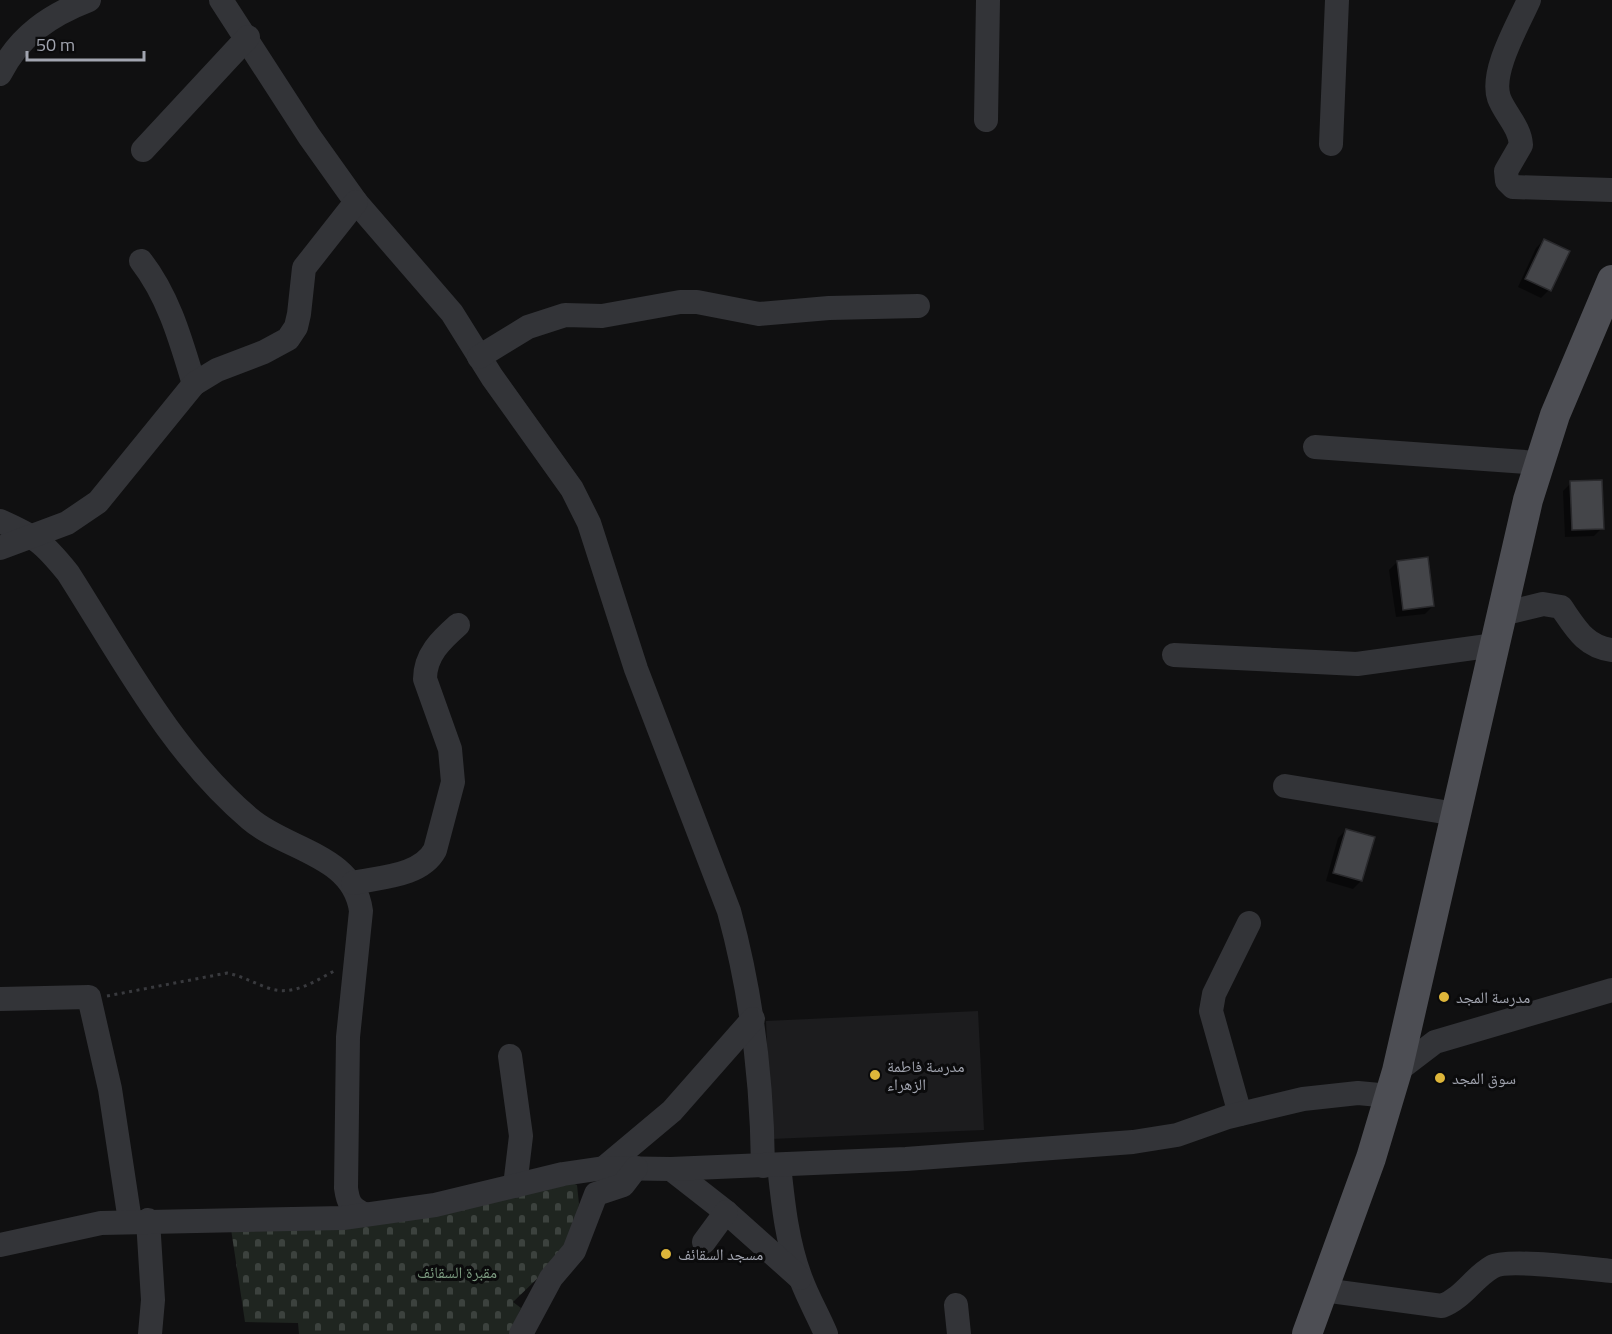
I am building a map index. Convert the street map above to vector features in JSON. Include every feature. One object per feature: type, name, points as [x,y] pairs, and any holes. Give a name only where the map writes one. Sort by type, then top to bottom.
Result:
[{"type":"main road","points":[[1307,1334],[1364,1179],[1394,1083],[1528,500],[1579,353],[1612,280]]},
{"type":"street","points":[[0,74],[35,28],[60,12],[88,0]]},
{"type":"street","points":[[221,0],[248,37],[309,136],[356,202],[452,313],[479,357],[572,489],[590,523],[636,669],[729,911],[740,951],[753,1019],[771,1165],[800,1278],[826,1334]]},
{"type":"street","points":[[986,120],[988,0]]},
{"type":"street","points":[[1331,144],[1337,0]]},
{"type":"street","points":[[1528,0],[1497,69],[1496,89],[1516,128],[1521,145],[1506,171],[1507,181],[1513,187],[1540,190],[1612,190]]},
{"type":"street","points":[[143,150],[248,37]]},
{"type":"street","points":[[0,548],[67,524],[98,502],[194,384],[217,370],[264,352],[288,339],[296,327],[299,314],[304,268],[356,202]]},
{"type":"street","points":[[141,261],[159,285],[194,384]]},
{"type":"street","points":[[479,357],[528,327],[565,315],[602,316],[680,302],[697,302],[759,314],[829,308],[918,306]]},
{"type":"street","points":[[1316,447],[1539,463]]},
{"type":"street","points":[[0,521],[35,537],[68,573],[171,735],[200,770],[252,821],[332,866],[353,883],[359,896],[361,911],[348,1037],[346,1188],[347,1200],[352,1208],[364,1214]]},
{"type":"street","points":[[1502,614],[1543,604],[1561,607],[1586,640],[1602,649],[1612,650]]},
{"type":"street","points":[[353,883],[419,868],[430,860],[435,850],[453,782],[450,750],[425,679],[425,668],[431,653],[458,625]]},
{"type":"street","points":[[1174,655],[1357,664],[1495,645]]},
{"type":"street","points":[[1285,786],[1456,814]]},
{"type":"street","points":[[1240,1114],[1211,1011],[1214,994],[1249,923]]},
{"type":"street","points":[[0,1245],[80,1226],[139,1221],[291,1221],[435,1205],[563,1174],[604,1168],[671,1169],[771,1165],[961,1155],[1133,1142],[1177,1135],[1240,1114],[1332,1095],[1358,1093],[1394,1083],[1435,1042],[1612,990]]},
{"type":"street","points":[[0,999],[89,998],[139,1221],[153,1300],[150,1334]]},
{"type":"street","points":[[604,1168],[672,1110],[753,1019]]},
{"type":"street","points":[[510,1056],[520,1136],[515,1186]]},
{"type":"street","points":[[520,1334],[551,1278],[574,1251],[596,1194],[623,1185],[636,1168]]},
{"type":"street","points":[[671,1169],[726,1212],[800,1278]]},
{"type":"street","points":[[704,1242],[726,1212]]},
{"type":"street","points":[[1323,1290],[1442,1306],[1453,1301],[1479,1277],[1499,1264],[1612,1271]]},
{"type":"street","points":[[956,1305],[959,1334]]},
{"type":"path","points":[[89,998],[227,973],[239,975],[270,989],[288,991],[305,987],[356,959]]},
{"type":"shaded area","name":"مدرسة فاطمة الزهراء","points":[[978,1011],[984,1130],[771,1139],[766,1021]]},
{"type":"green space","name":"مقبرة السقائف","points":[[572,1183],[577,1185],[579,1204],[567,1250],[513,1302],[521,1308],[509,1334],[299,1334],[298,1323],[245,1322],[231,1229]]},
{"type":"building","points":[[1544,239],[1570,251],[1551,291],[1525,279]]},
{"type":"building","points":[[1602,480],[1604,529],[1572,530],[1570,481]]},
{"type":"building","points":[[1428,557],[1434,606],[1403,610],[1397,561]]},
{"type":"building","points":[[1346,829],[1375,837],[1362,881],[1333,873]]},
{"type":"place","name":"مدرسة المجد","points":[[1444,997]]},
{"type":"place","name":"مدرسة فاطمة الزهراء","points":[[875,1075]]},
{"type":"place","name":"سوق المجد","points":[[1440,1078]]},
{"type":"place","name":"مسجد السقائف","points":[[666,1254]]}]
